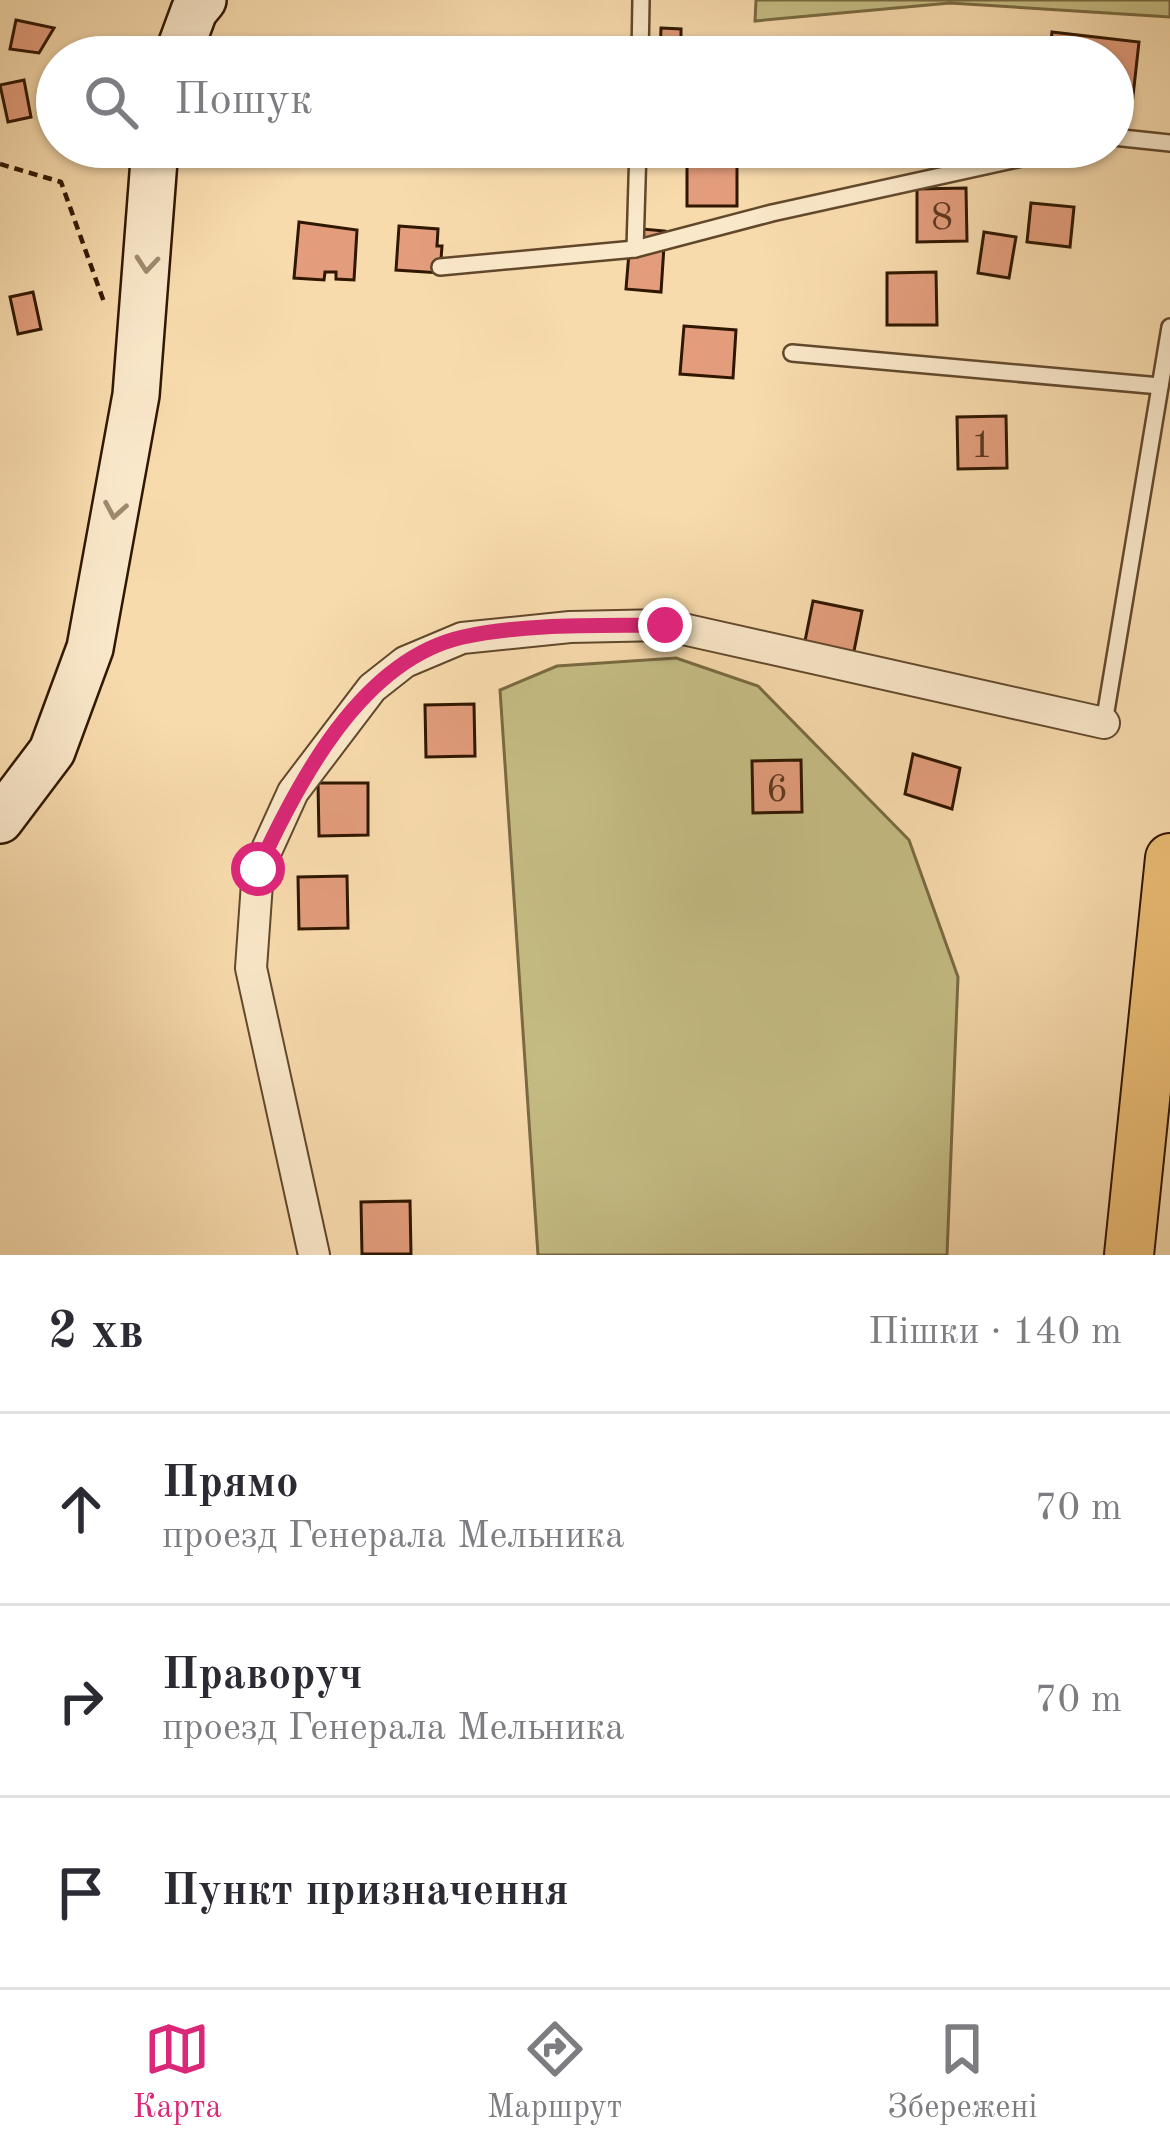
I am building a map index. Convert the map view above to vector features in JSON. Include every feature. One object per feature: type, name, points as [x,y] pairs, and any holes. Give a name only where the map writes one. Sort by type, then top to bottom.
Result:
[{"type":"main road","points":[[185,36],[203,0]]},
{"type":"main road","points":[[0,820],[52,751],[90,648],[136,395],[152,168]]},
{"type":"main road","points":[[1129,1255],[1170,858]]},
{"type":"street","points":[[314,1255],[251,968],[258,869],[293,792],[371,688],[404,662],[462,638],[570,627],[665,625],[1105,723]]},
{"type":"lane","points":[[640,36],[641,0]]},
{"type":"lane","points":[[1134,139],[1170,143]]},
{"type":"lane","points":[[635,249],[637,168]]},
{"type":"lane","points":[[440,267],[635,249],[772,213],[985,168]]},
{"type":"lane","points":[[1105,723],[1170,327]]},
{"type":"lane","points":[[792,353],[1160,386]]},
{"type":"path","points":[[0,164],[61,182],[106,310]]},
{"type":"shaded area","points":[[756,0],[1170,0],[1170,17],[950,3],[755,21]]},
{"type":"shaded area","points":[[676,658],[758,686],[909,840],[958,977],[947,1255],[538,1255],[500,690],[557,666]]},
{"type":"building","points":[[16,20],[54,28],[49,36],[36,36],[36,53],[10,49]]},
{"type":"building","points":[[661,28],[681,29],[681,36],[661,36]]},
{"type":"building","points":[[1134,41],[1139,42],[1134,87]]},
{"type":"building","points":[[24,80],[31,117],[8,122],[0,85]]},
{"type":"building","points":[[687,168],[737,168],[737,206],[687,206]]},
{"type":"building","points":[[966,188],[967,241],[917,242],[917,189]]},
{"type":"building","points":[[1031,203],[1074,207],[1070,247],[1027,242]]},
{"type":"building","points":[[299,222],[357,230],[354,280],[336,279],[336,272],[325,272],[324,280],[294,278]]},
{"type":"building","points":[[399,226],[438,229],[440,273],[396,270]]},
{"type":"building","points":[[631,228],[665,231],[661,292],[626,289]]},
{"type":"building","points":[[984,232],[1016,237],[1009,278],[978,273]]},
{"type":"building","points":[[936,272],[937,325],[887,325],[887,273]]},
{"type":"building","points":[[33,292],[41,329],[18,334],[10,297]]},
{"type":"building","points":[[684,326],[736,330],[733,378],[680,374]]},
{"type":"building","points":[[1006,416],[1007,468],[958,469],[957,417]]},
{"type":"building","points":[[813,601],[862,611],[853,656],[804,646]]},
{"type":"building","points":[[474,704],[475,756],[426,757],[425,705]]},
{"type":"building","points":[[913,754],[960,768],[952,809],[905,794]]},
{"type":"building","points":[[801,760],[802,812],[753,813],[752,761]]},
{"type":"building","points":[[318,783],[368,783],[368,835],[319,836]]},
{"type":"building","points":[[347,876],[348,928],[299,929],[298,877]]},
{"type":"building","points":[[410,1201],[411,1254],[362,1254],[361,1202]]},
{"type":"route","points":[[258,869],[293,792],[371,688],[404,662],[462,638],[570,627],[665,625]]}]
